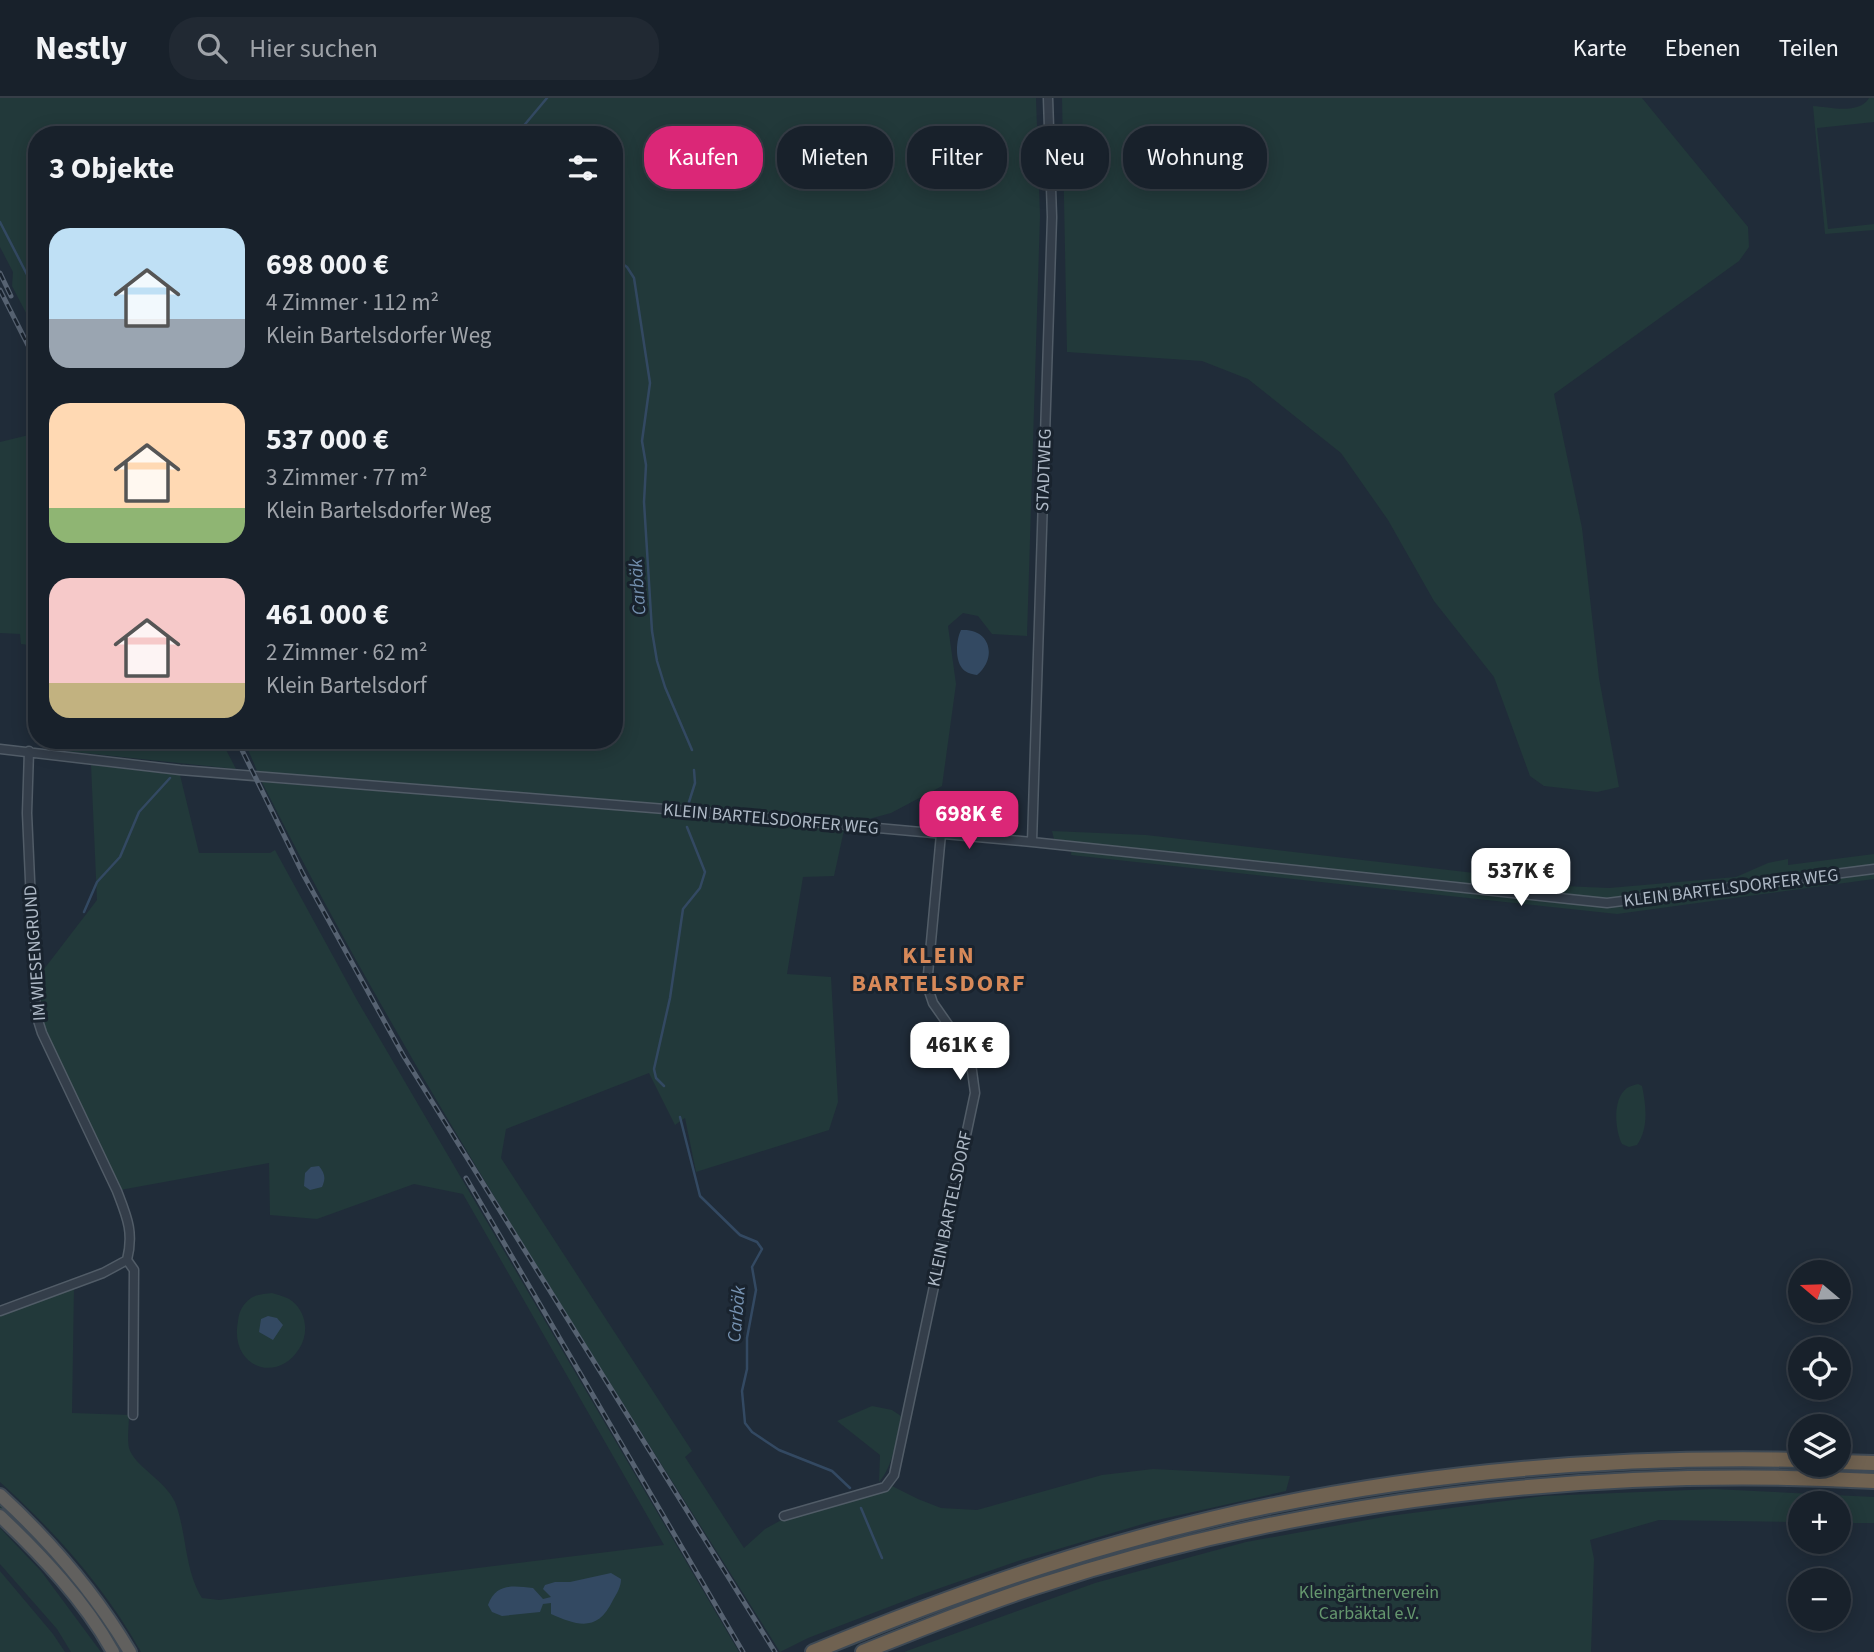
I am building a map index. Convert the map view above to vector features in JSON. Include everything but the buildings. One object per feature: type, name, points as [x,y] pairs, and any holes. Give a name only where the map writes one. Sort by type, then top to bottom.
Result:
[{"type":"highway","points":[[813,1652],[1052,1564],[1170,1529],[1274,1506],[1418,1480],[1511,1471],[1664,1461],[1788,1460]]},
{"type":"highway","points":[[1851,1462],[1874,1463]]},
{"type":"highway","points":[[863,1652],[981,1606],[1105,1566],[1280,1523],[1371,1506],[1503,1489],[1599,1482],[1712,1477],[1874,1481]]},
{"type":"highway","points":[[0,1496],[41,1534],[81,1580],[131,1652]]},
{"type":"highway","points":[[0,1516],[32,1547],[70,1592],[113,1652]]},
{"type":"street","name":"STADTWEG","points":[[1032,842],[1052,216],[1048,98]]},
{"type":"street","name":"KLEIN BARTELSDORFER WEG","points":[[0,749],[180,770],[1032,842],[1607,903],[1874,869]]},
{"type":"street","name":"IM WIESENGRUND","points":[[29,751],[27,813],[36,1014],[42,1033],[126,1215],[132,1241],[127,1261],[134,1270],[133,1415]]},
{"type":"street","name":"KLEIN BARTELSDORF","points":[[784,1516],[885,1487],[894,1475],[975,1093],[970,1056],[933,1003],[927,985],[941,834]]},
{"type":"street","points":[[0,1311],[103,1273],[127,1261]]},
{"type":"green space","points":[[0,98],[1036,98],[1037,126],[1021,126],[1021,189],[1039,189],[1040,216],[1027,636],[992,634],[978,616],[963,613],[948,626],[956,684],[942,786],[891,813],[854,823],[258,773],[248,749],[623,749],[623,126],[28,126],[28,317],[12,286],[13,272],[0,247]]},
{"type":"green space","points":[[1062,98],[1642,98],[1748,227],[1749,247],[1739,261],[1554,394],[1582,528],[1599,678],[1619,787],[1597,792],[1544,786],[1530,776],[1494,677],[1434,601],[1388,520],[1341,453],[1248,379],[1202,361],[1067,352],[1064,189],[1109,189],[1109,126],[1063,126]]},
{"type":"green space","points":[[1869,98],[1874,98],[1874,122],[1817,128],[1828,229],[1874,224],[1874,230],[1825,234],[1813,106],[1858,107]]},
{"type":"green space","points":[[28,435],[28,645],[21,644],[20,634],[0,633],[0,442]]},
{"type":"green space","points":[[226,749],[236,769],[65,751]]},
{"type":"green space","points":[[91,765],[180,775],[199,853],[270,853],[275,850],[357,1000],[739,1652],[141,1652],[127,1628],[78,1561],[0,1482],[0,1314],[74,1286],[72,1413],[129,1415],[129,1448],[137,1461],[164,1487],[175,1502],[192,1575],[202,1598],[219,1600],[664,1545],[463,1194],[414,1184],[317,1219],[270,1215],[269,1163],[120,1190],[44,1033],[35,975],[41,973],[97,900]]},
{"type":"green space","points":[[262,782],[677,814],[844,830],[834,876],[803,877],[787,974],[831,977],[838,1102],[829,1130],[696,1172],[685,1118],[675,1125],[649,1073],[506,1129],[501,1158],[692,1451],[685,1457],[744,1548],[765,1529],[787,1517],[890,1485],[941,1508],[977,1510],[1102,1475],[1153,1469],[1290,1476],[1286,1491],[1153,1521],[1021,1560],[920,1595],[808,1638],[780,1652],[577,1331],[445,1115],[320,894]]},
{"type":"green space","points":[[1052,831],[1146,835],[1500,876],[1563,886],[1609,888],[1736,877],[1768,863],[1788,859],[1788,865],[1874,854],[1874,879],[1617,914],[1071,855],[1072,841],[1054,839]]},
{"type":"green space","points":[[1638,1084],[1642,1086],[1645,1124],[1637,1145],[1629,1147],[1622,1144],[1620,1138],[1617,1107],[1622,1093],[1628,1087]]},
{"type":"green space","points":[[272,1293],[288,1298],[297,1306],[301,1311],[305,1330],[299,1349],[289,1360],[279,1366],[267,1368],[247,1359],[237,1337],[238,1321],[239,1314],[248,1300]]},
{"type":"green space","points":[[872,1406],[892,1410],[901,1416],[891,1459],[879,1482],[880,1455],[837,1421]]},
{"type":"green space","name":"Kleingärtnerverein Carbäktal e.V.","points":[[1714,1489],[1788,1493],[1788,1522],[1659,1520],[1590,1540],[1594,1559],[1591,1652],[904,1652],[1095,1583],[1246,1542],[1389,1516],[1543,1496]]},
{"type":"green space","points":[[1851,1496],[1874,1497],[1874,1523],[1851,1523]]},
{"type":"green space","points":[[0,1503],[66,1573],[123,1652],[119,1652],[13,1520],[0,1509]]},
{"type":"green space","points":[[0,1528],[41,1571],[101,1652],[71,1652],[57,1629],[0,1564]]},
{"type":"green space","points":[[0,1571],[53,1634],[65,1652],[0,1652]]},
{"type":"water","points":[[961,630],[979,634],[988,645],[987,660],[977,675],[965,671],[959,663],[957,645]]},
{"type":"water","points":[[319,1166],[324,1176],[322,1187],[310,1190],[304,1186],[305,1173],[311,1167]]},
{"type":"water","points":[[268,1316],[277,1318],[283,1325],[273,1340],[259,1332],[261,1319]]},
{"type":"water","points":[[611,1573],[621,1579],[620,1587],[607,1610],[594,1622],[579,1623],[551,1614],[551,1603],[543,1604],[540,1612],[502,1616],[492,1612],[488,1605],[500,1589],[533,1588],[543,1599],[551,1597],[543,1589],[545,1585]]},
{"type":"waterway","points":[[524,126],[547,98]]},
{"type":"waterway","name":"Carbäk","points":[[0,222],[28,276]]},
{"type":"waterway","name":"Carbäk","points":[[623,264],[634,278],[650,383],[642,441],[646,465],[644,502],[652,631],[665,687],[692,750]]},
{"type":"waterway","name":"Carbäk","points":[[689,802],[695,783],[694,770]]},
{"type":"waterway","points":[[84,912],[97,882],[120,857],[139,812],[170,778]]},
{"type":"waterway","name":"Carbäk","points":[[664,1086],[656,1078],[654,1069],[670,998],[683,909],[700,888],[705,872],[687,827]]},
{"type":"waterway","name":"Carbäk","points":[[680,1117],[700,1196],[740,1235],[757,1242],[762,1249],[752,1267],[756,1290],[747,1338],[747,1369],[742,1391],[745,1423],[752,1432],[779,1450],[832,1471],[850,1488]]},
{"type":"waterway","name":"Carbäk","points":[[861,1508],[882,1558]]},
{"type":"railway","points":[[0,273],[11,296]]},
{"type":"railway","points":[[0,290],[28,345]]},
{"type":"railway","points":[[241,749],[303,874],[403,1055],[775,1652]]},
{"type":"railway","points":[[466,1178],[743,1652]]},
{"type":"district","name":"KLEIN BARTELSDORF","points":[[939,969]]}]
